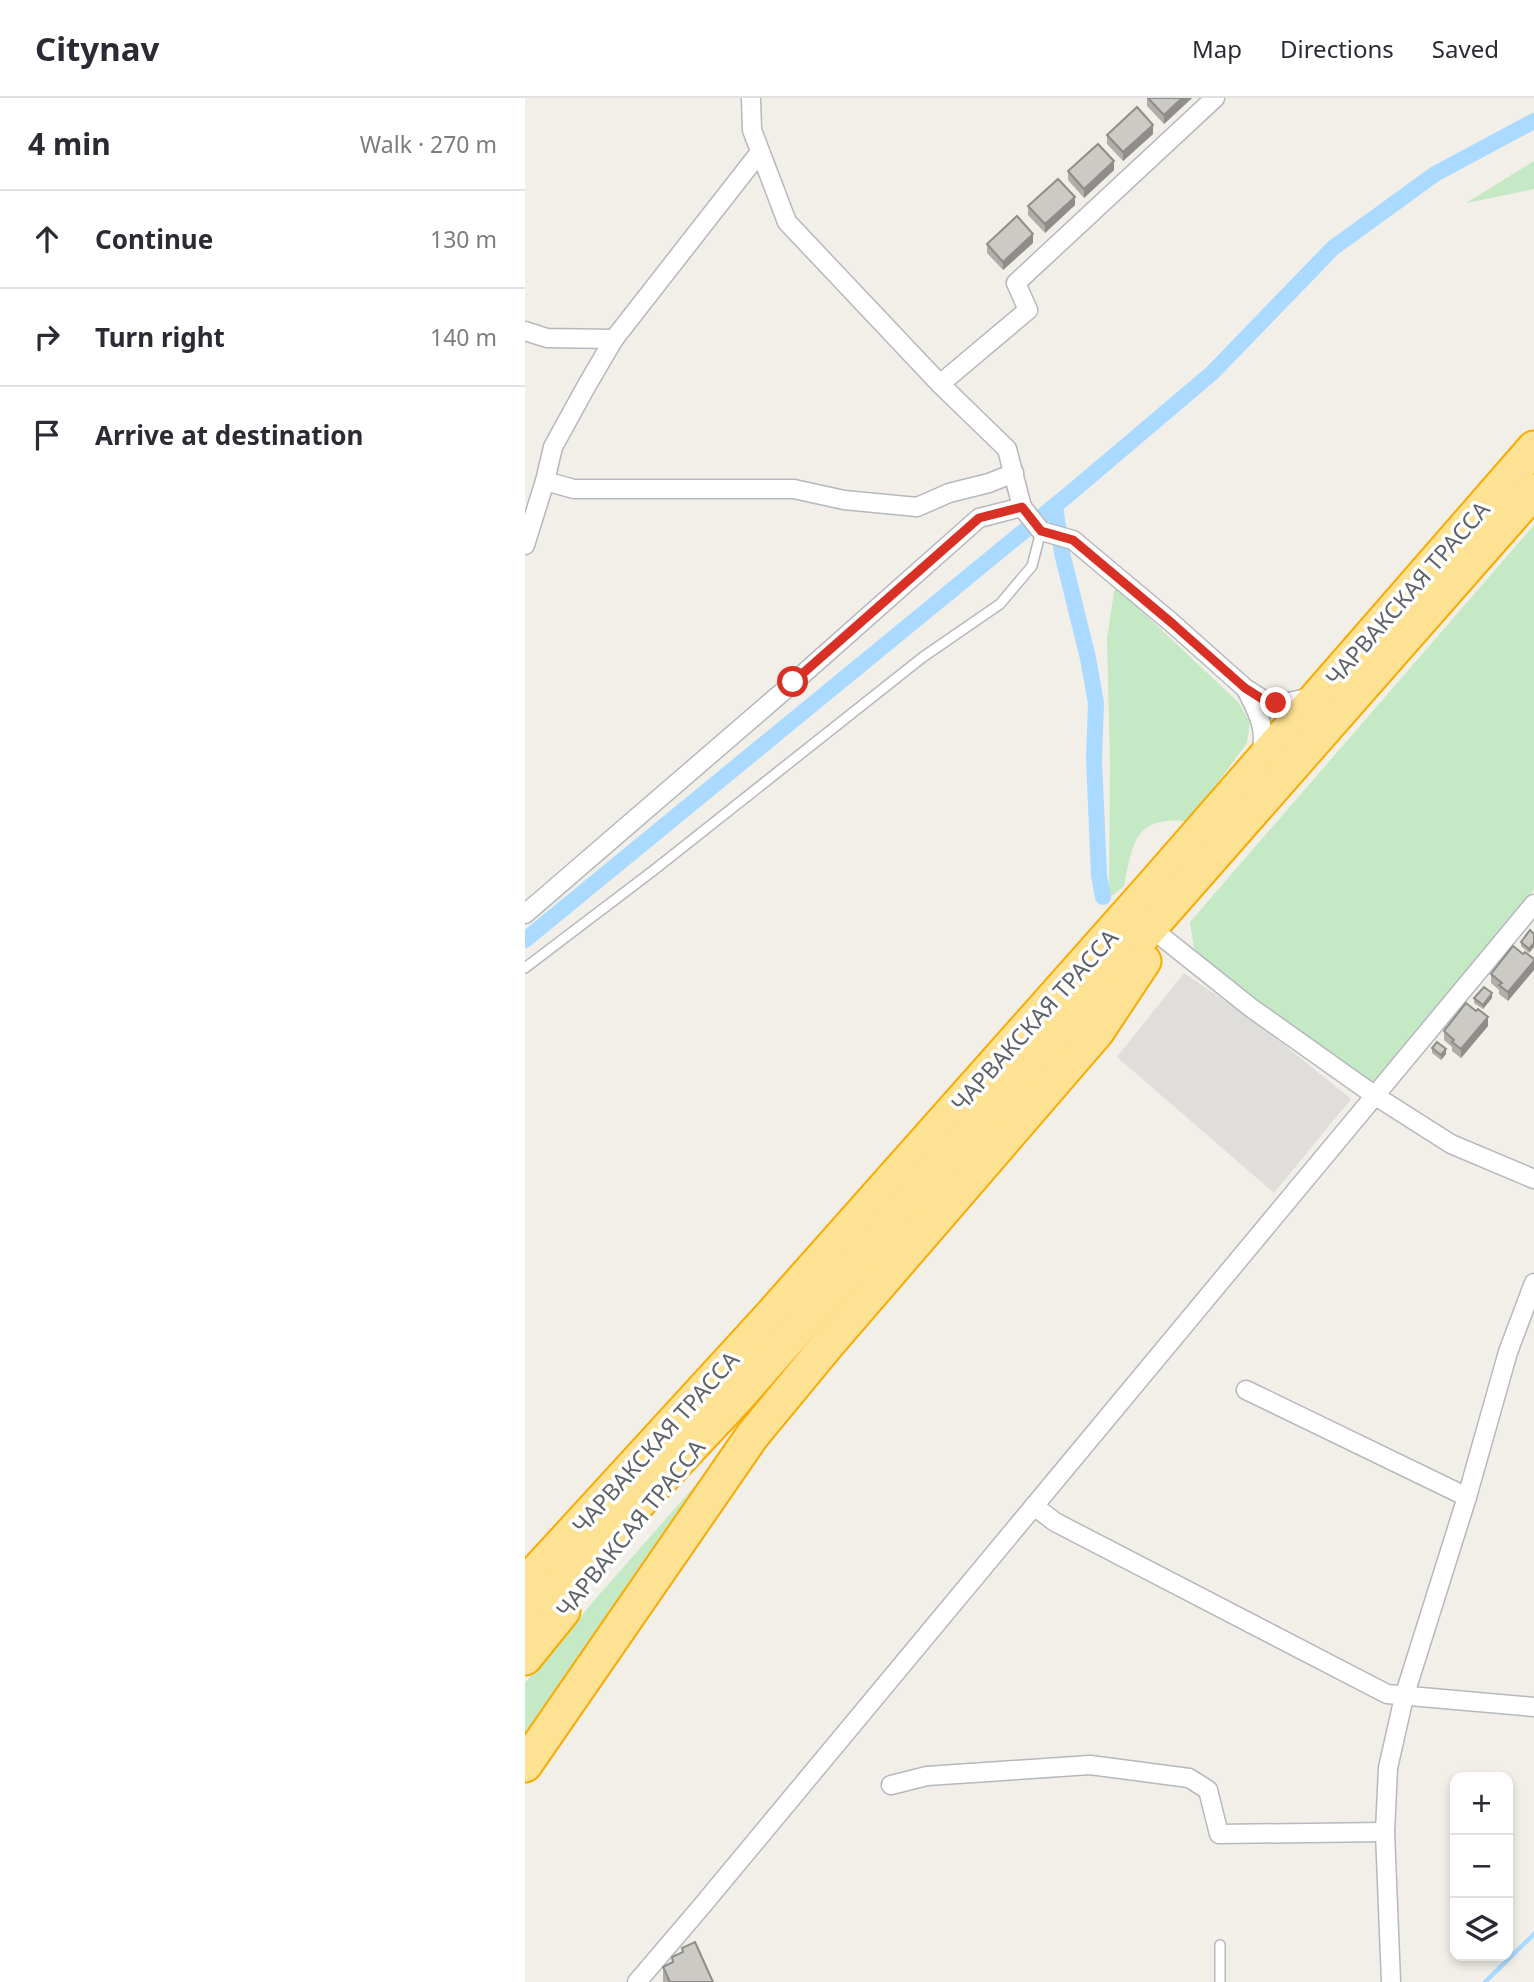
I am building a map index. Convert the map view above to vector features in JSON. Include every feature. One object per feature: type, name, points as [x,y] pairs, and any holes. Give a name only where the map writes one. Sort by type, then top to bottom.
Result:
[{"type":"highway","name":"ЧАРВАКСКАЯ ТРАССА","points":[[525,1584],[766,1321],[1146,894],[1534,448]]},
{"type":"highway","name":"ЧАРВАКСКАЯ ТРАССА","points":[[525,1624],[736,1399],[1534,491]]},
{"type":"highway","points":[[525,1765],[752,1436],[837,1333],[1097,1032],[1161,936],[1187,887]]},
{"type":"highway","name":"ЧАРВАКСАЯ ТРАССА","points":[[525,1658],[736,1399]]},
{"type":"street","points":[[751,98],[752,130],[787,222],[940,384],[1007,449],[1022,507],[1041,531],[1073,540],[1245,688],[1267,702],[1285,704],[1314,696],[1323,690]]},
{"type":"street","points":[[940,384],[1028,310],[1016,283],[1215,98]]},
{"type":"street","points":[[525,545],[553,447],[614,339],[760,152]]},
{"type":"street","points":[[525,331],[547,338],[614,339]]},
{"type":"street","points":[[545,481],[574,489],[794,489],[844,500],[917,507],[949,493],[989,483],[1014,472]]},
{"type":"street","points":[[525,914],[979,518],[1022,507]]},
{"type":"street","points":[[1245,688],[1260,716],[1262,726],[1263,745],[1259,762]]},
{"type":"street","points":[[637,1982],[1534,904]]},
{"type":"street","points":[[1161,936],[1250,1007],[1374,1095],[1451,1144],[1534,1179]]},
{"type":"street","points":[[1391,1982],[1385,1832],[1388,1768],[1404,1697],[1467,1497],[1508,1352],[1534,1283]]},
{"type":"street","points":[[1246,1390],[1467,1497]]},
{"type":"street","points":[[1034,1506],[1055,1522],[1387,1694],[1534,1706]]},
{"type":"street","points":[[891,1785],[927,1776],[1090,1765],[1189,1778],[1208,1790],[1219,1833],[1385,1832]]},
{"type":"lane","points":[[525,968],[654,870],[923,657],[1000,604],[1032,566],[1041,531]]},
{"type":"lane","points":[[1220,1945],[1220,1982]]},
{"type":"shaded area","points":[[1184,973],[1260,1025],[1351,1099],[1274,1193],[1117,1057]]},
{"type":"green space","points":[[1534,161],[1534,189],[1466,203]]},
{"type":"green space","points":[[1534,525],[1534,890],[1374,1083],[1268,1014],[1195,955],[1190,922]]},
{"type":"green space","points":[[1115,586],[1238,702],[1250,722],[1247,743],[1185,821],[1155,824],[1145,829],[1138,837],[1124,886],[1109,898],[1107,638]]},
{"type":"green space","points":[[735,1440],[525,1747],[525,1683]]},
{"type":"building","points":[[1148,98],[1182,98],[1164,115]]},
{"type":"building","points":[[1137,107],[1153,125],[1123,152],[1107,135]]},
{"type":"building","points":[[1098,144],[1114,161],[1084,189],[1068,171]]},
{"type":"building","points":[[1058,179],[1075,197],[1045,224],[1028,206]]},
{"type":"building","points":[[1017,216],[1033,234],[1003,262],[987,244]]},
{"type":"building","points":[[1530,930],[1534,934],[1534,943],[1529,949],[1521,942]]},
{"type":"building","points":[[1513,946],[1534,961],[1508,992],[1491,974]]},
{"type":"building","points":[[1484,987],[1492,993],[1483,1005],[1474,998]]},
{"type":"building","points":[[1466,1003],[1488,1017],[1461,1049],[1444,1031]]},
{"type":"building","points":[[1437,1042],[1446,1049],[1441,1055],[1432,1048]]},
{"type":"building","points":[[695,1942],[713,1982],[670,1982],[663,1967],[673,1962],[672,1957],[683,1952],[682,1948]]},
{"type":"waterway","points":[[525,940],[1074,490],[1212,373],[1333,248],[1435,174],[1534,121]]},
{"type":"waterway","points":[[1055,506],[1062,553],[1088,658],[1096,703],[1094,759],[1099,875],[1103,897]]},
{"type":"waterway","points":[[1485,1982],[1534,1934]]},
{"type":"route","points":[[793,682],[979,518],[1022,507],[1041,531],[1073,540],[1245,688],[1267,702],[1276,703]]}]
